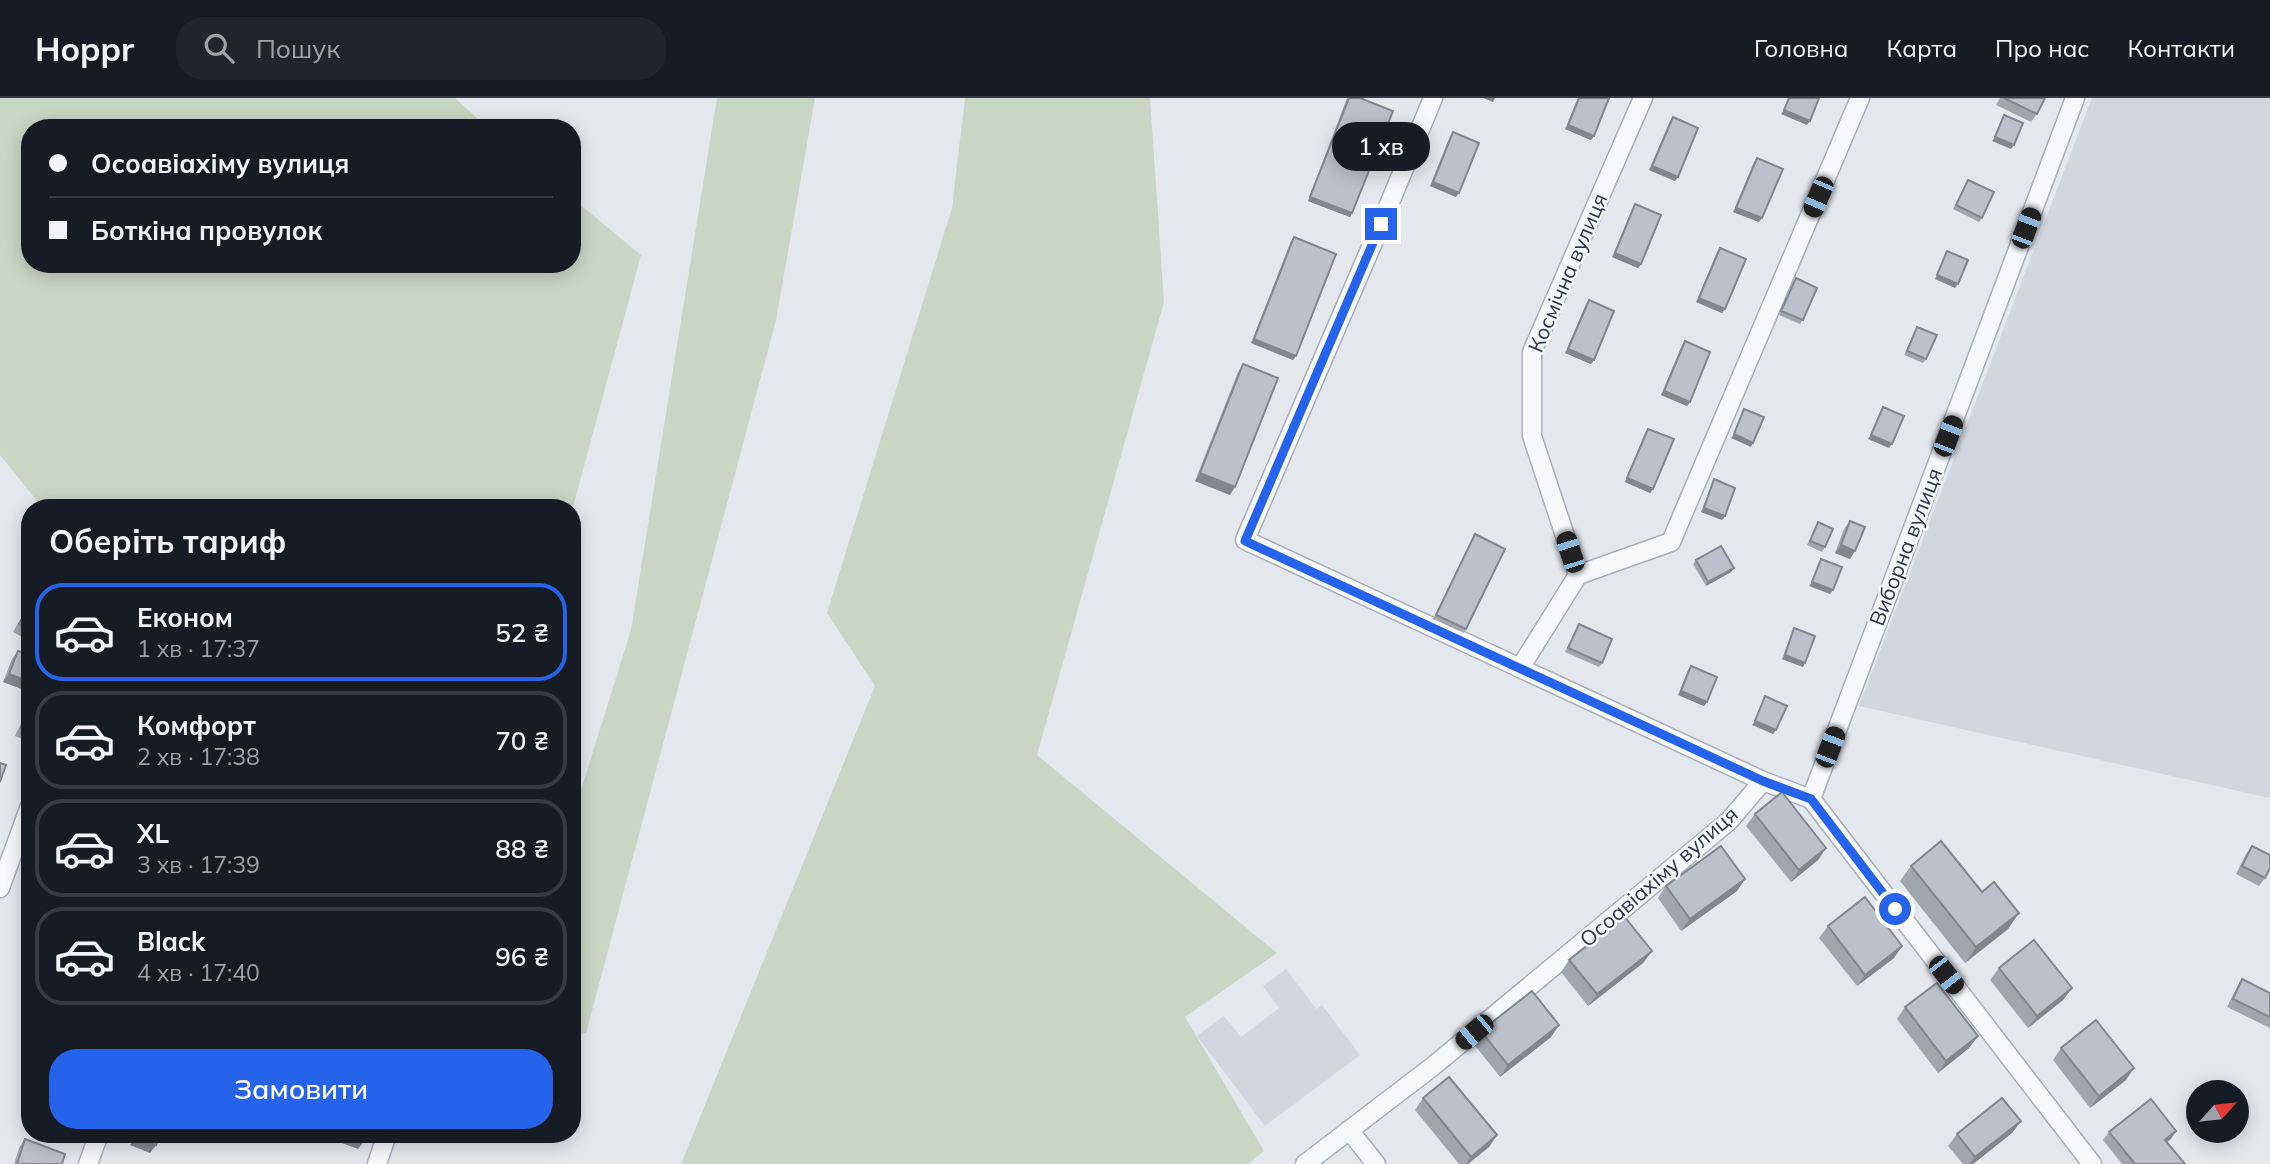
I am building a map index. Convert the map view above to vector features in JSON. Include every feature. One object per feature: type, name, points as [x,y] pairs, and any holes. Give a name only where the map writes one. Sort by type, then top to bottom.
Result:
[{"type":"street","points":[[1433,98],[1245,541],[1763,781],[1811,799],[2090,1163]]},
{"type":"street","name":"Космічна вулиця","points":[[1578,575],[1532,436],[1532,352],[1643,98]]},
{"type":"street","points":[[1520,668],[1578,575],[1671,542],[1860,98]]},
{"type":"street","name":"Виборна вулиця","points":[[1811,799],[2075,98]]},
{"type":"street","name":"Осоавіахіму вулиця","points":[[1305,1164],[1432,1067],[1729,821],[1763,781]]},
{"type":"street","points":[[0,888],[21,831]]},
{"type":"street","points":[[1349,1130],[1376,1164]]},
{"type":"street","points":[[88,1164],[96,1143]]},
{"type":"street","points":[[377,1164],[384,1143]]},
{"type":"shaded area","points":[[2092,98],[2270,98],[2270,798],[1859,706]]},
{"type":"shaded area","points":[[1286,969],[1316,1009],[1322,1005],[1360,1055],[1265,1126],[1197,1036],[1224,1016],[1241,1037],[1279,1008],[1263,986]]},
{"type":"green space","points":[[0,98],[455,98],[478,119],[21,119],[21,273],[581,273],[581,205],[641,255],[575,499],[36,499],[0,455]]},
{"type":"green space","points":[[717,98],[815,98],[776,320],[586,1033],[581,1034],[581,790],[631,630]]},
{"type":"green space","points":[[965,98],[1150,98],[1164,302],[1037,755],[1277,953],[1185,1017],[1264,1151],[1248,1164],[681,1164],[875,686],[827,613],[952,208]]},
{"type":"building","points":[[1349,98],[1360,98],[1393,111],[1352,213],[1310,197]]},
{"type":"building","points":[[1579,98],[1609,98],[1594,136],[1568,125]]},
{"type":"building","points":[[1789,98],[1819,98],[1810,121],[1784,110]]},
{"type":"building","points":[[2004,98],[2045,98],[2037,114]]},
{"type":"building","points":[[2004,115],[2023,123],[2014,145],[1995,137]]},
{"type":"building","points":[[1673,117],[1698,128],[1678,177],[1652,166]]},
{"type":"building","points":[[1453,132],[1479,143],[1459,193],[1433,182]]},
{"type":"building","points":[[1757,158],[1783,169],[1762,218],[1736,208]]},
{"type":"building","points":[[1968,180],[1994,192],[1982,218],[1956,205]]},
{"type":"building","points":[[1635,204],[1661,215],[1641,264],[1615,253]]},
{"type":"building","points":[[1294,237],[1336,254],[1296,356],[1254,339]]},
{"type":"building","points":[[1720,248],[1746,259],[1725,309],[1699,298]]},
{"type":"building","points":[[1947,251],[1968,260],[1958,284],[1937,275]]},
{"type":"building","points":[[1796,278],[1817,288],[1803,320],[1781,311]]},
{"type":"building","points":[[1589,300],[1614,311],[1594,360],[1568,349]]},
{"type":"building","points":[[1917,327],[1937,335],[1926,359],[1907,351]]},
{"type":"building","points":[[1685,341],[1710,352],[1690,402],[1664,391]]},
{"type":"building","points":[[1243,364],[1278,378],[1235,487],[1200,473]]},
{"type":"building","points":[[1883,407],[1904,416],[1892,444],[1871,435]]},
{"type":"building","points":[[1744,409],[1764,417],[1753,443],[1734,434]]},
{"type":"building","points":[[1648,429],[1674,439],[1653,489],[1627,478]]},
{"type":"building","points":[[1714,479],[1735,488],[1725,516],[1704,508]]},
{"type":"building","points":[[1850,521],[1865,527],[1855,551],[1841,545]]},
{"type":"building","points":[[1818,522],[1833,529],[1825,547],[1810,541]]},
{"type":"building","points":[[1475,534],[1505,549],[1466,629],[1436,615]]},
{"type":"building","points":[[1721,546],[1734,568],[1708,582],[1696,560]]},
{"type":"building","points":[[1821,559],[1842,567],[1833,590],[1812,582]]},
{"type":"building","points":[[1579,624],[1612,639],[1602,663],[1568,648]]},
{"type":"building","points":[[1794,628],[1815,636],[1805,663],[1785,655]]},
{"type":"building","points":[[18,651],[21,652],[21,679],[9,674]]},
{"type":"building","points":[[1691,666],[1717,677],[1707,702],[1681,691]]},
{"type":"building","points":[[1765,696],[1787,706],[1776,730],[1755,721]]},
{"type":"building","points":[[0,763],[6,765],[0,782]]},
{"type":"building","points":[[1782,792],[1826,848],[1799,870],[1755,814]]},
{"type":"building","points":[[1941,841],[1982,892],[1994,882],[2019,913],[1976,947],[1911,866]]},
{"type":"building","points":[[1721,846],[1745,879],[1690,919],[1666,886]]},
{"type":"building","points":[[2252,846],[2270,855],[2270,868],[2265,878],[2242,866]]},
{"type":"building","points":[[1865,897],[1902,946],[1865,975],[1828,926]]},
{"type":"building","points":[[1624,916],[1652,951],[1597,994],[1569,960]]},
{"type":"building","points":[[2034,940],[2072,988],[2037,1016],[1999,968]]},
{"type":"building","points":[[2242,979],[2270,993],[2270,1017],[2233,999]]},
{"type":"building","points":[[1937,983],[1978,1036],[1946,1061],[1905,1007]]},
{"type":"building","points":[[1532,991],[1559,1025],[1508,1065],[1481,1031]]},
{"type":"building","points":[[2096,1020],[2134,1068],[2099,1096],[2061,1048]]},
{"type":"building","points":[[1449,1077],[1497,1135],[1471,1157],[1423,1098]]},
{"type":"building","points":[[2002,1098],[2021,1121],[1975,1157],[1957,1134]]},
{"type":"building","points":[[2151,1099],[2176,1131],[2165,1140],[2185,1164],[2135,1164],[2109,1132]]},
{"type":"building","points":[[24,1143],[36,1143],[65,1154],[62,1164],[17,1164]]},
{"type":"route","points":[[1381,224],[1245,541],[1763,781],[1811,799],[1895,909]]}]
